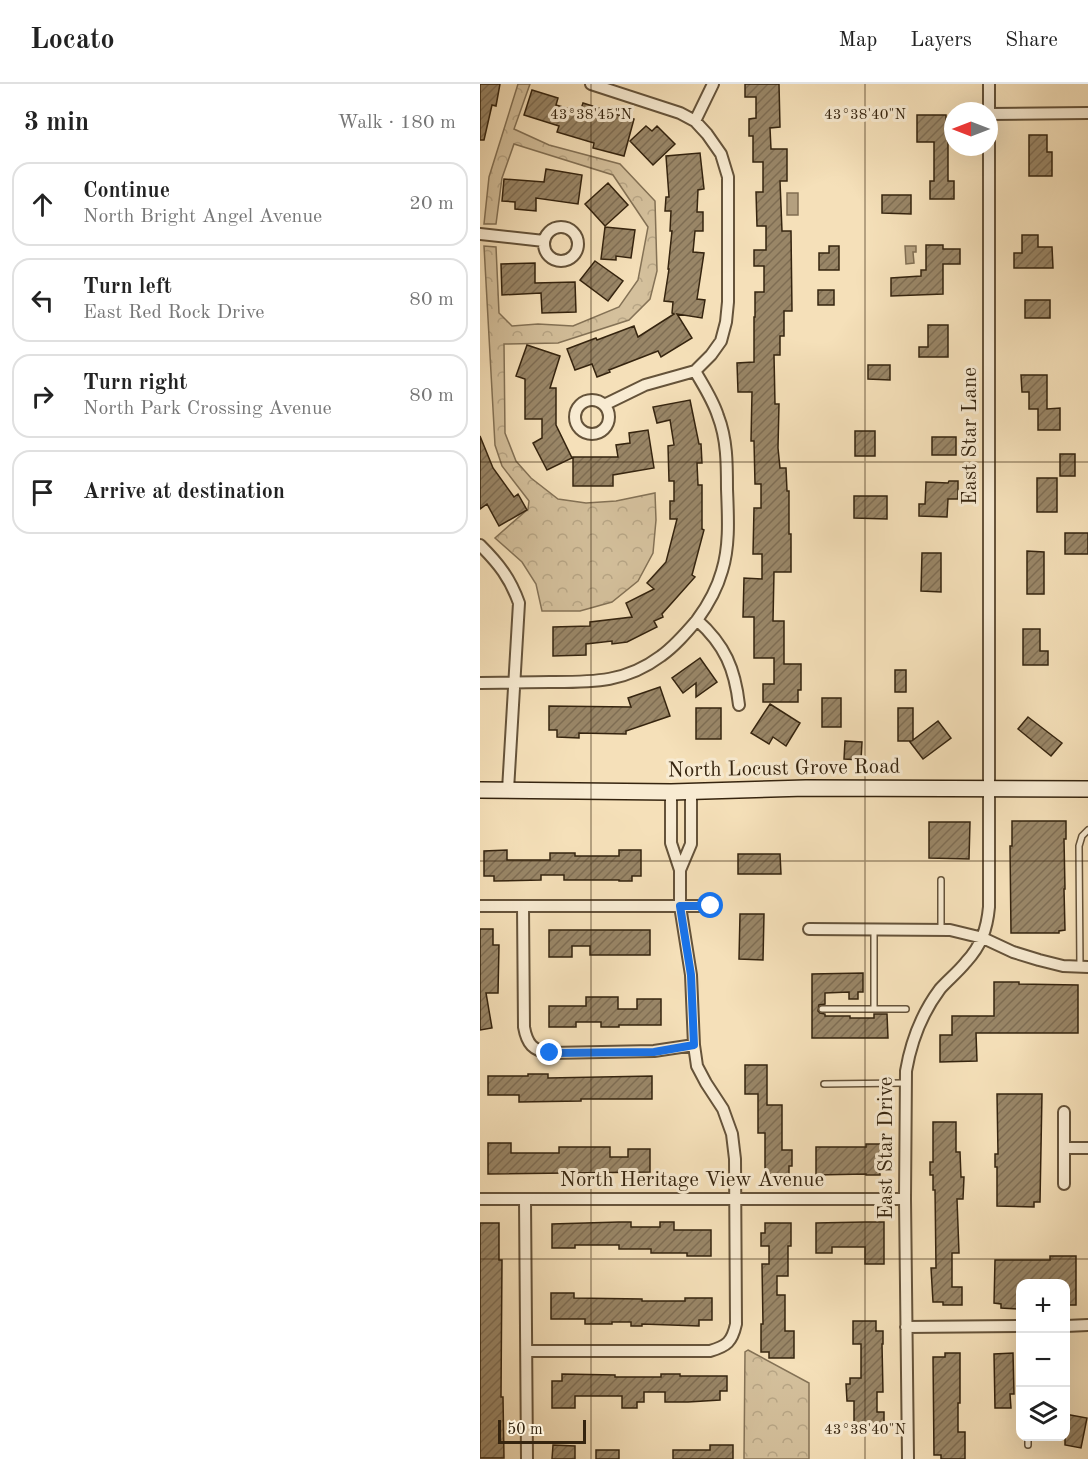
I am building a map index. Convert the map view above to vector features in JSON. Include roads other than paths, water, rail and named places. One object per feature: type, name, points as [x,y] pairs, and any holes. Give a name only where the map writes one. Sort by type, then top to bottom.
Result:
[{"type":"main road","name":"North Locust Grove Road","points":[[480,790],[691,792],[806,788],[1088,789]]},
{"type":"street","points":[[591,84],[680,113],[695,121],[721,154],[728,177],[728,290],[726,322],[721,341],[711,356],[695,371],[645,385],[604,405]]},
{"type":"street","points":[[695,121],[713,84]]},
{"type":"street","name":"East Star Lane","points":[[989,84],[989,102]]},
{"type":"street","points":[[998,114],[1088,113]]},
{"type":"street","name":"East Star Lane","points":[[989,156],[990,789]]},
{"type":"street","points":[[480,234],[544,241]]},
{"type":"street","points":[[480,683],[604,681],[643,668],[659,658],[698,620],[714,592],[722,571],[727,542],[728,509],[726,448],[723,433],[718,416],[695,371]]},
{"type":"street","points":[[480,545],[503,570],[513,586],[519,603],[508,790]]},
{"type":"street","points":[[698,620],[723,650],[737,686],[739,705]]},
{"type":"street","name":"East Star Drive","points":[[908,1459],[905,1083],[908,1056],[925,1011],[940,989],[967,961],[983,938],[989,907],[990,789]]},
{"type":"street","points":[[527,1351],[710,1351],[730,1342],[734,1334],[736,1324],[735,1159],[732,1134],[723,1109],[698,1066],[694,1045],[691,975],[680,906],[680,870],[671,843],[670,792]]},
{"type":"street","points":[[680,870],[691,844],[691,792]]},
{"type":"street","points":[[480,906],[711,906]]},
{"type":"street","points":[[523,906],[524,1028],[534,1048],[540,1052],[550,1053],[654,1052],[694,1045]]},
{"type":"street","points":[[809,929],[950,930],[983,938],[1039,960],[1063,966],[1084,967]]},
{"type":"street","points":[[1064,1112],[1064,1184]]},
{"type":"street","points":[[1065,1148],[1088,1148]]},
{"type":"street","name":"North Heritage View Avenue","points":[[480,1199],[905,1200]]},
{"type":"street","points":[[525,1199],[527,1459]]},
{"type":"street","points":[[1070,1326],[1088,1325]]},
{"type":"street","points":[[906,1327],[1016,1326]]},
{"type":"lane","points":[[1084,967],[1079,846],[1082,836],[1088,830]]},
{"type":"lane","points":[[940,930],[941,880]]},
{"type":"lane","points":[[874,929],[874,1009]]},
{"type":"lane","points":[[822,1010],[906,1009]]},
{"type":"lane","points":[[824,1084],[905,1083]]}]
